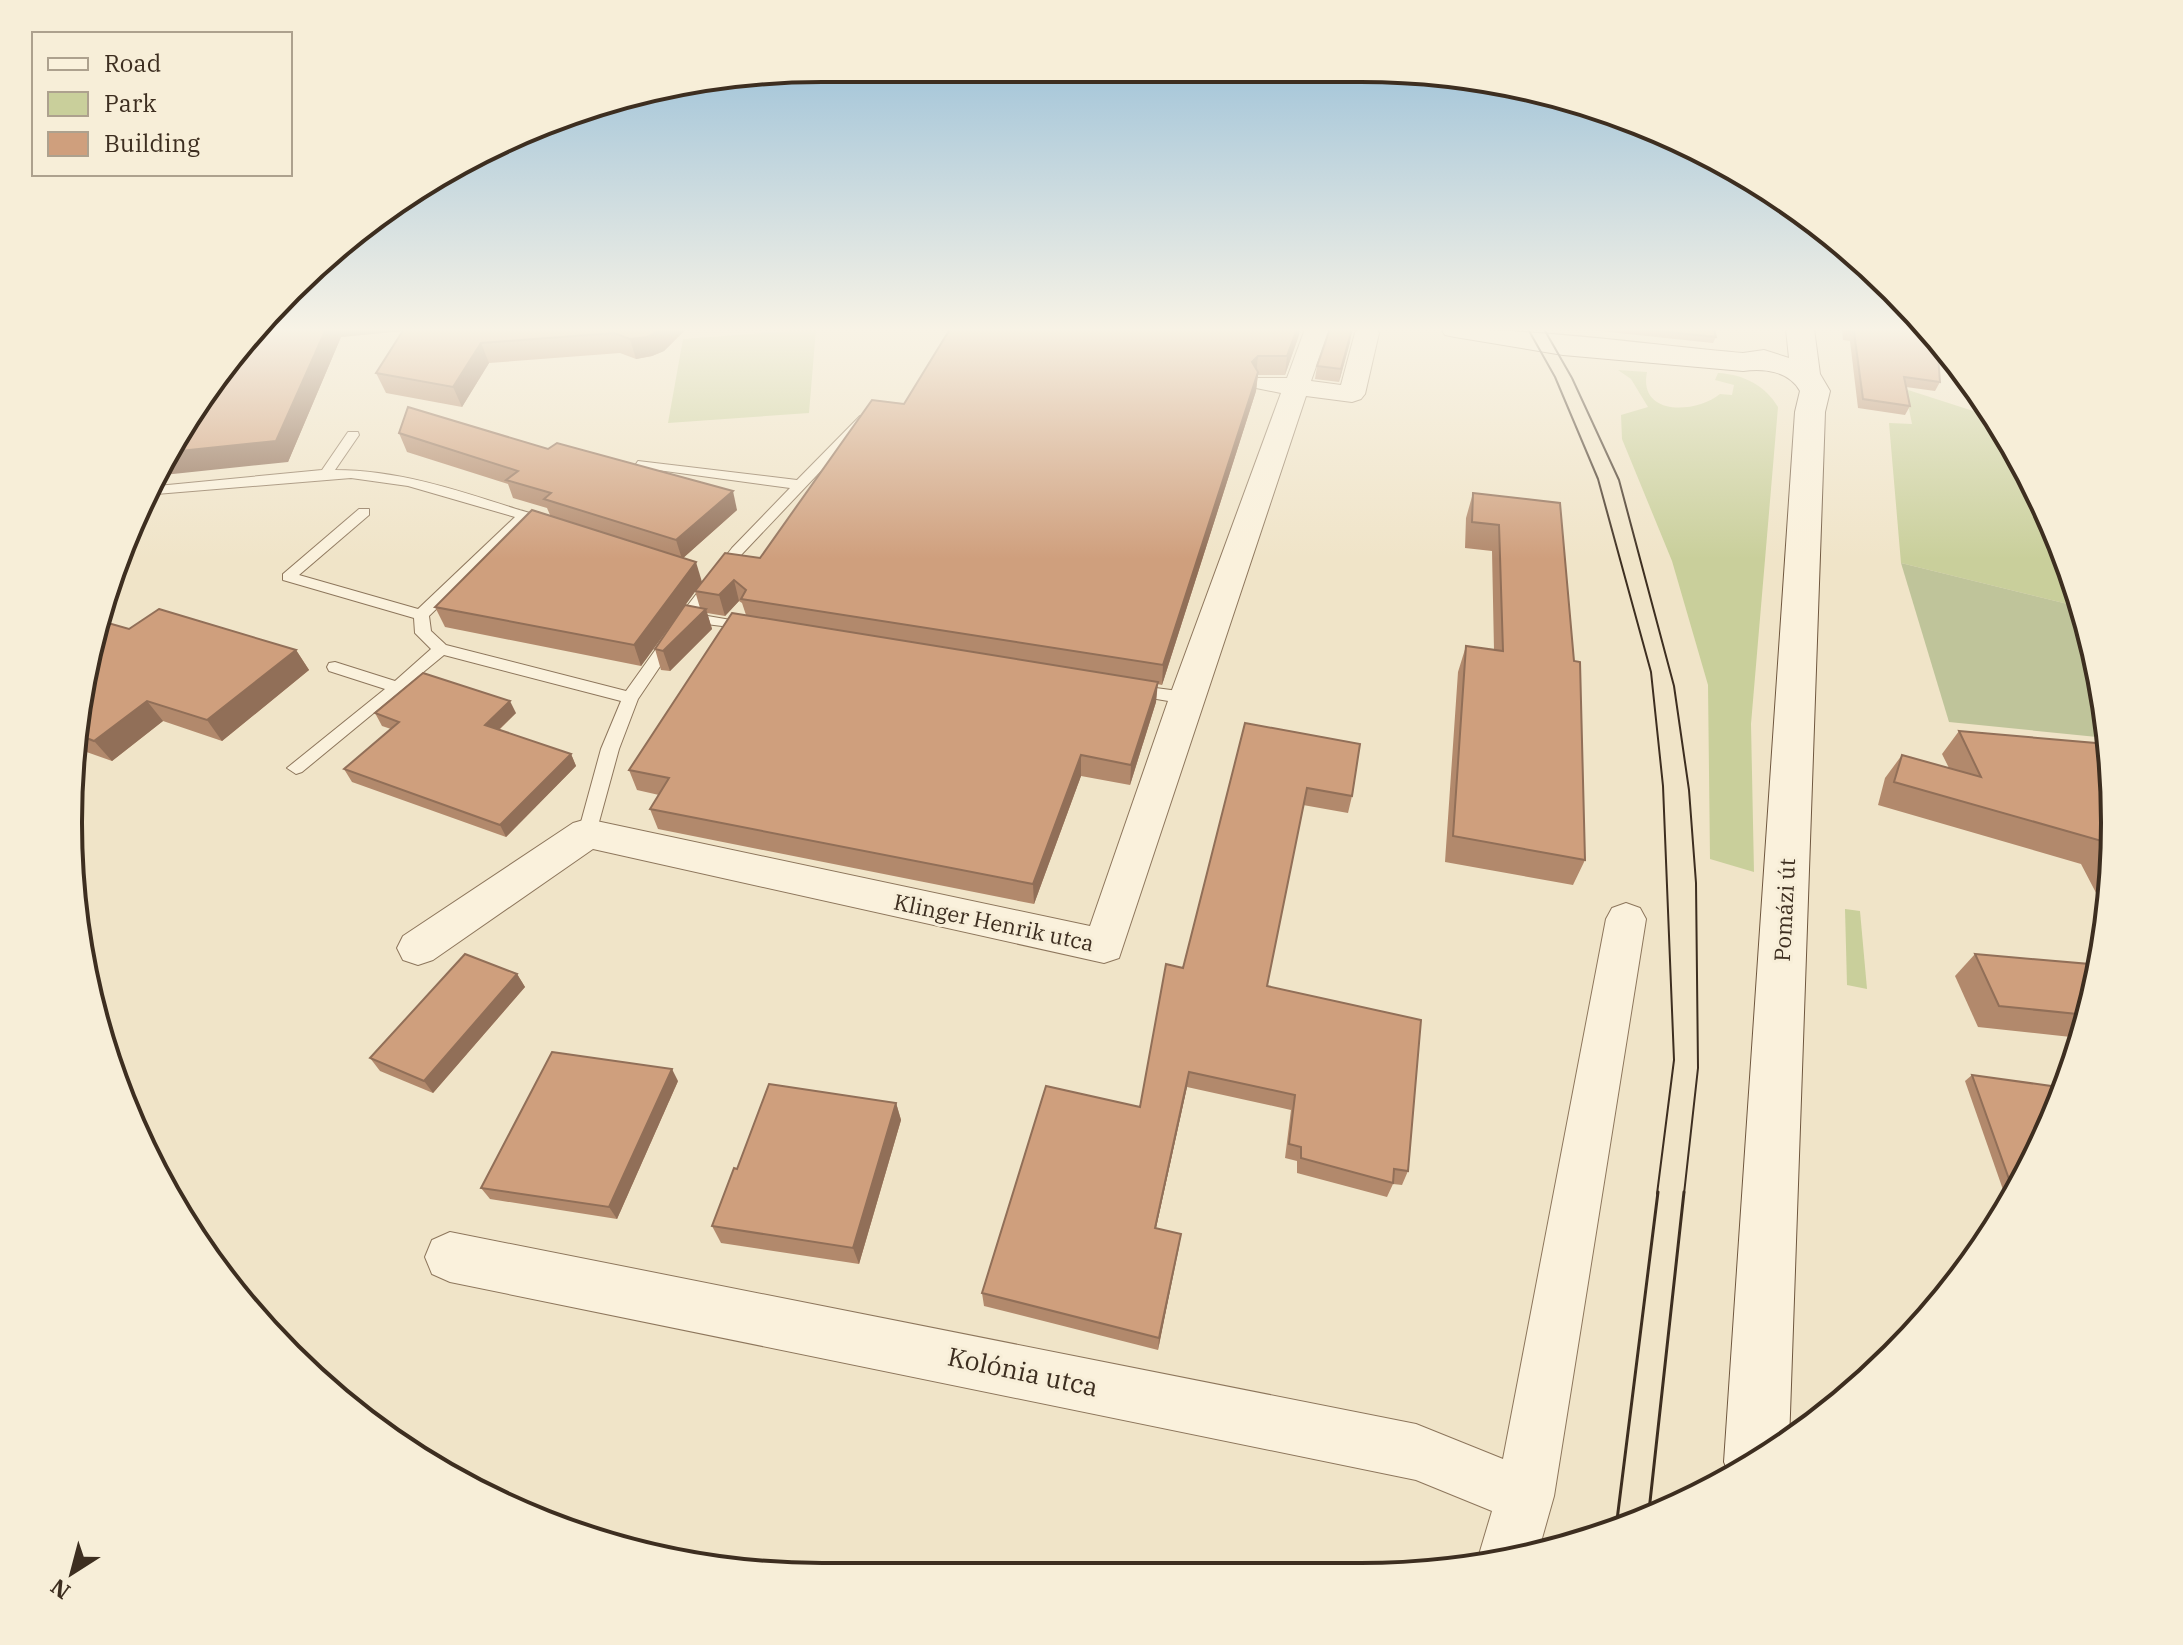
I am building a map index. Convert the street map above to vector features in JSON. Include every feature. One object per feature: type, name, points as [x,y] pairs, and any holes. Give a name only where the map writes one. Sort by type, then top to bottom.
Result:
[{"type":"main road","points":[[1803,406],[1810,412]]},
{"type":"main road","name":"Pomázi út","points":[[1757,1448],[1811,406]]},
{"type":"street","name":"Klinger Henrik utca","points":[[587,833],[1104,946],[1186,698],[1274,406]]},
{"type":"street","points":[[418,948],[587,833]]},
{"type":"street","points":[[1510,1548],[1525,1496],[1626,919]]},
{"type":"street","name":"Kolónia utca","points":[[450,1257],[1416,1452],[1525,1496]]},
{"type":"lane","points":[[587,833],[610,749],[630,698],[686,617],[708,576],[737,551],[870,413]]},
{"type":"lane","points":[[326,474],[353,435]]},
{"type":"lane","points":[[643,464],[801,485]]},
{"type":"lane","points":[[161,490],[345,472],[388,478],[569,530]]},
{"type":"lane","points":[[364,512],[288,577],[421,615]]},
{"type":"lane","points":[[421,615],[525,516]]},
{"type":"lane","points":[[421,615],[423,633],[441,649],[630,698]]},
{"type":"lane","points":[[686,617],[765,630]]},
{"type":"lane","points":[[296,768],[441,649]]},
{"type":"lane","points":[[335,667],[398,687]]},
{"type":"lane","points":[[1112,686],[1186,698]]},
{"type":"green space","points":[[671,406],[810,406],[809,413],[668,423]]},
{"type":"green space","points":[[1908,406],[1957,406],[1977,412],[2025,495],[2045,539],[2068,604],[1901,563],[1889,423],[1912,424]]},
{"type":"green space","points":[[1648,407],[1778,407],[1751,724],[1754,872],[1710,859],[1708,685],[1672,561],[1622,439],[1621,415]]},
{"type":"green space","points":[[1901,563],[2068,604],[2087,678],[2096,737],[1949,722]]},
{"type":"green space","points":[[1845,909],[1860,911],[1867,989],[1847,985]]},
{"type":"building","points":[[211,406],[292,406],[276,441],[182,451]]},
{"type":"building","points":[[868,406],[1247,406],[1163,665],[741,599],[746,590],[734,580],[719,595],[695,591],[725,553],[760,558]]},
{"type":"building","points":[[408,407],[548,449],[557,443],[733,491],[676,540],[544,499],[551,493],[506,480],[518,471],[399,433]]},
{"type":"building","points":[[1473,493],[1560,503],[1574,661],[1580,662],[1585,860],[1453,836],[1466,646],[1503,651],[1499,525],[1472,522]]},
{"type":"building","points":[[532,510],[696,562],[634,645],[435,607]]},
{"type":"building","points":[[685,605],[706,609],[663,651],[655,649]]},
{"type":"building","points":[[159,609],[296,650],[207,720],[147,701],[94,741],[87,738],[88,726],[109,623],[129,629]]},
{"type":"building","points":[[732,613],[1158,682],[1131,765],[1081,755],[1033,884],[650,809],[669,778],[629,770]]},
{"type":"building","points":[[423,673],[510,701],[485,725],[571,754],[500,825],[344,769],[399,722],[375,713]]},
{"type":"building","points":[[1245,723],[1360,744],[1352,796],[1307,788],[1267,986],[1421,1020],[1408,1171],[1394,1169],[1393,1183],[1301,1158],[1301,1147],[1289,1144],[1295,1095],[1189,1072],[1155,1228],[1181,1234],[1159,1338],[982,1293],[1046,1086],[1140,1107],[1166,964],[1183,968]]},
{"type":"building","points":[[1959,731],[2096,743],[2100,841],[1894,782],[1902,755],[1981,777]]},
{"type":"building","points":[[465,954],[517,974],[424,1081],[370,1058]]},
{"type":"building","points":[[1975,954],[2088,964],[2076,1014],[1999,1006]]},
{"type":"building","points":[[552,1052],[672,1069],[609,1207],[481,1188]]},
{"type":"building","points":[[1972,1075],[2052,1088],[2009,1180]]},
{"type":"building","points":[[769,1084],[896,1103],[853,1248],[712,1226]]},
{"type":"tram line","points":[[1567,406],[1598,479],[1651,672],[1663,786],[1674,1060],[1657,1194]]},
{"type":"tram line","points":[[1585,406],[1619,480],[1674,686],[1689,790],[1696,883],[1698,1068],[1684,1194]]},
{"type":"tram line","points":[[1617,1517],[1658,1192]]},
{"type":"tram line","points":[[1650,1504],[1684,1192]]}]
